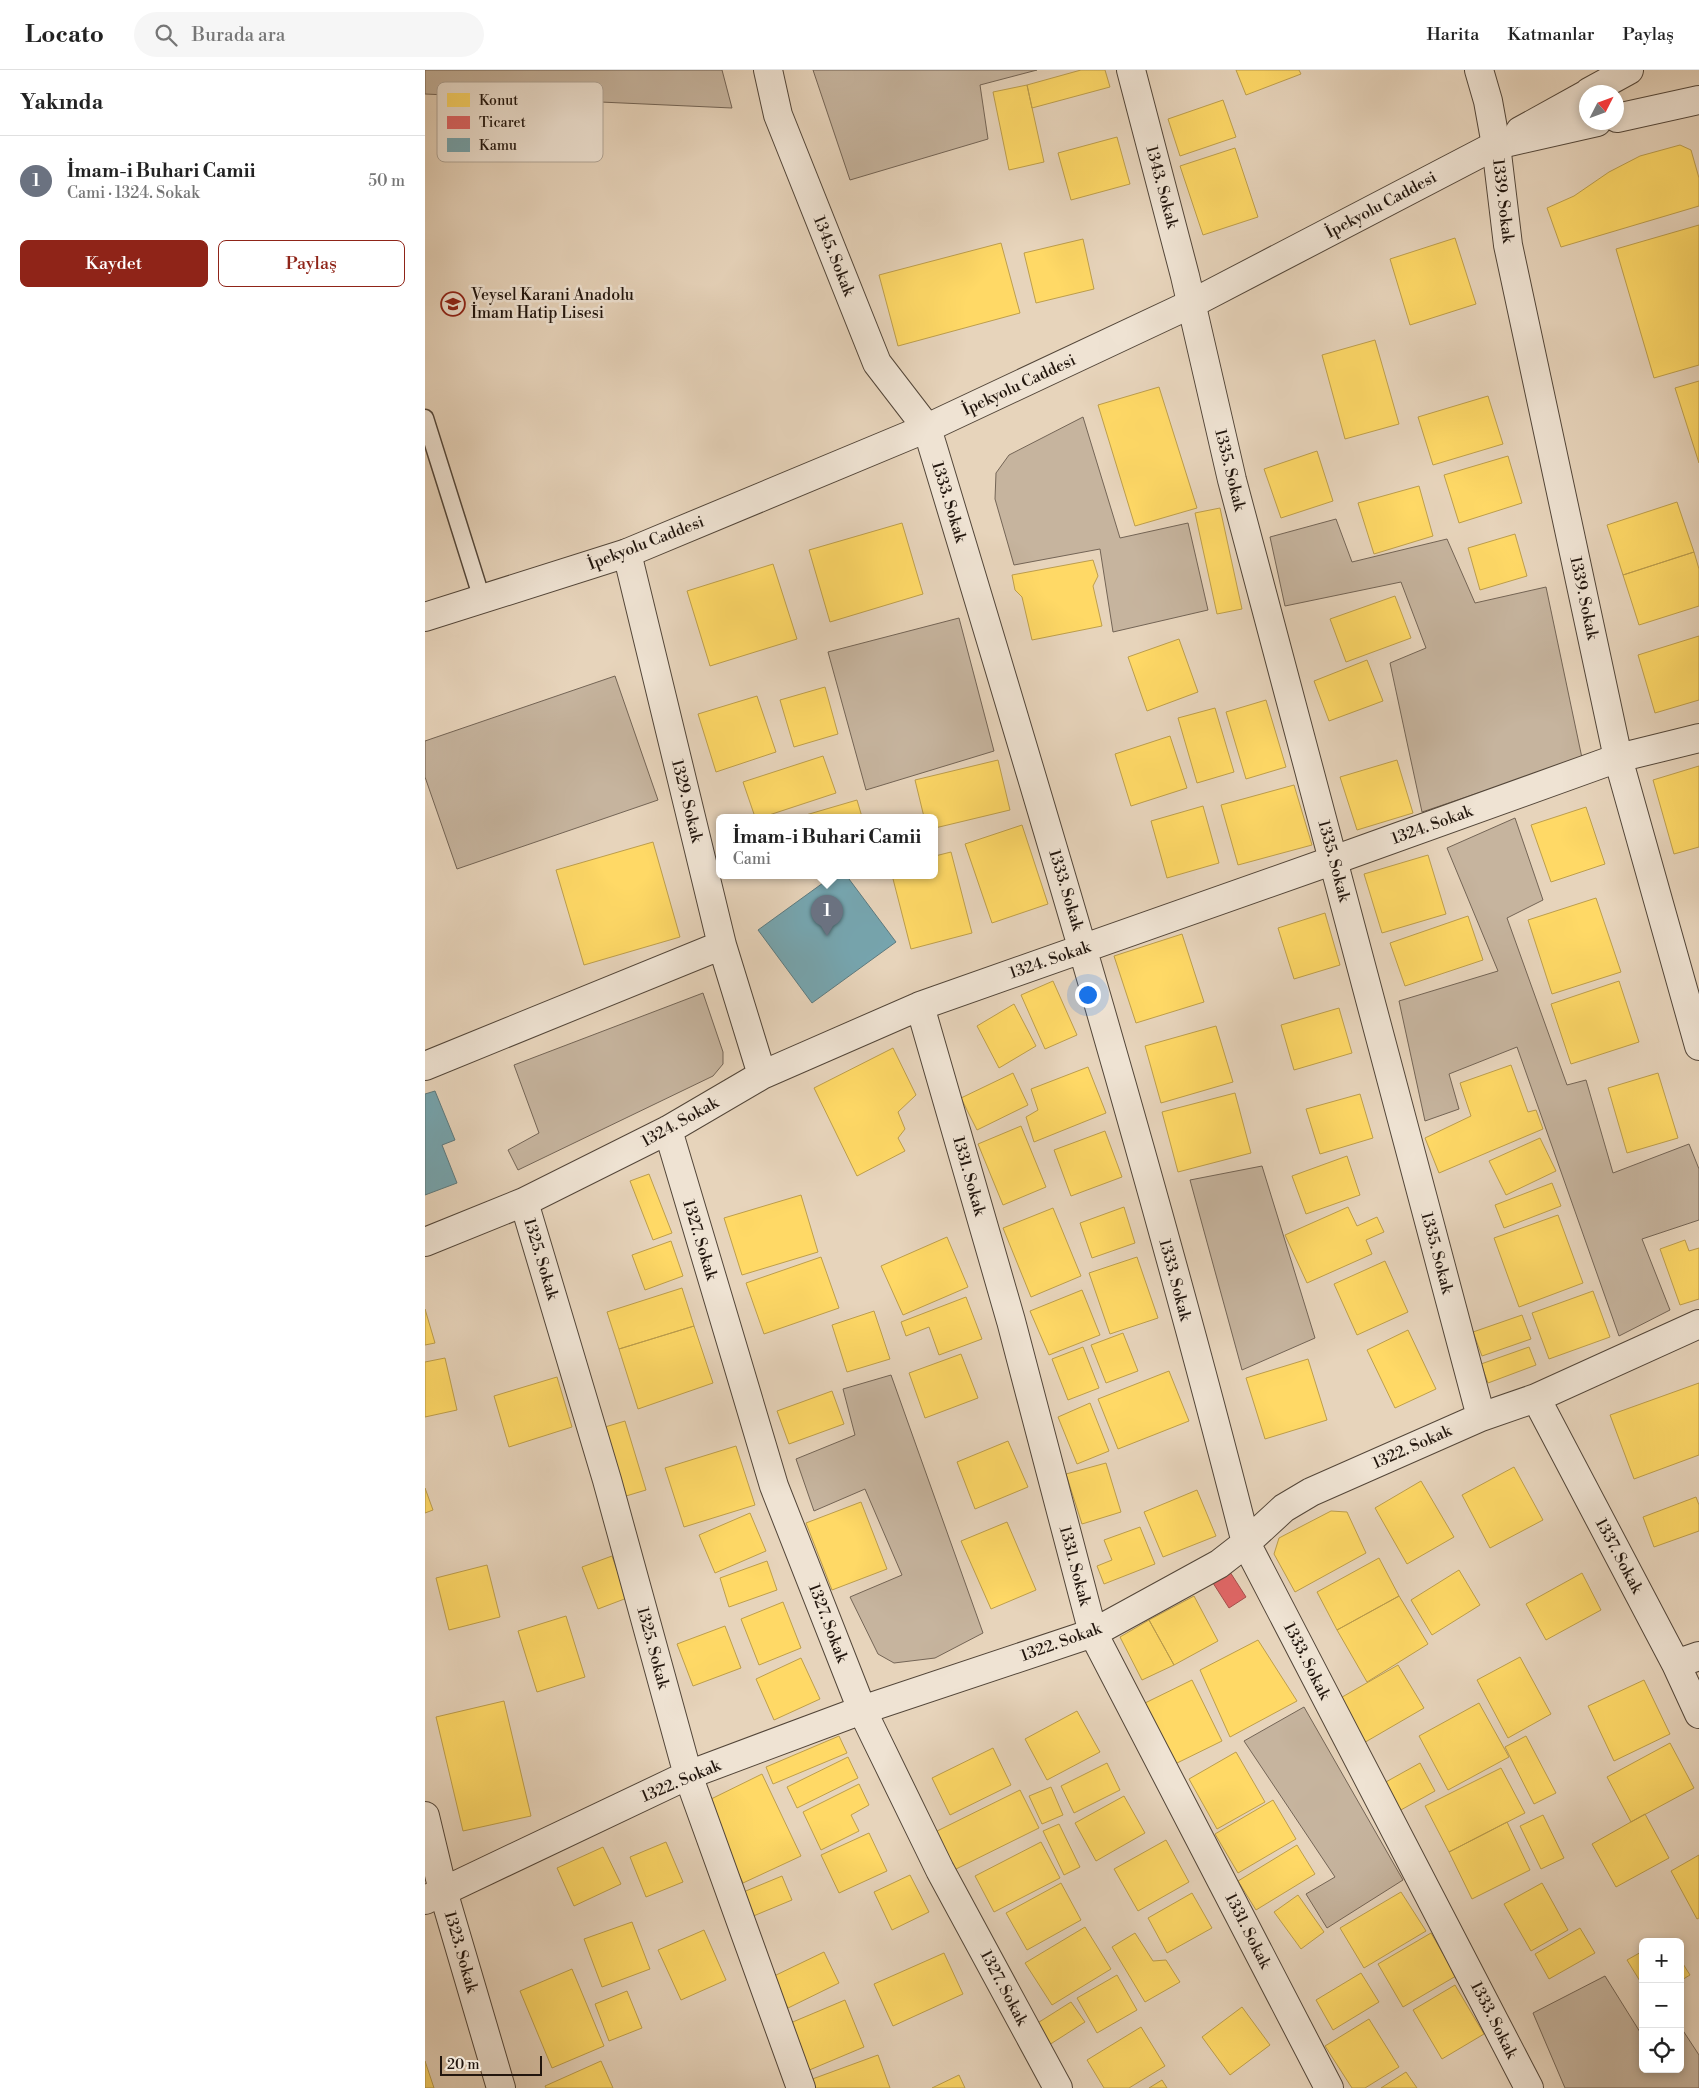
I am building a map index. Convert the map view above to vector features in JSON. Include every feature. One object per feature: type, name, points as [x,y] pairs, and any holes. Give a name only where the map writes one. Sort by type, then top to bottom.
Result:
[{"type":"street","name":"1345. Sokak","points":[[768,70],[778,115],[877,363],[927,428]]},
{"type":"street","name":"1343. Sokak","points":[[1131,70],[1191,304]]},
{"type":"street","name":"1339. Sokak","points":[[1479,70],[1488,101],[1496,145],[1508,245],[1618,758],[1699,1046]]},
{"type":"street","points":[[1602,85],[1629,70]]},
{"type":"street","points":[[1496,145],[1579,98]]},
{"type":"street","points":[[1624,116],[1699,100]]},
{"type":"street","name":"İpekyolu Caddesi","points":[[425,617],[627,553],[927,428],[1191,304],[1496,145],[1579,126]]},
{"type":"street","name":"1335. Sokak","points":[[1191,304],[1232,480],[1481,1417]]},
{"type":"street","name":"1333. Sokak","points":[[927,428],[1084,949],[1221,1446],[1246,1544],[1529,2088]]},
{"type":"street","name":"1329. Sokak","points":[[627,553],[722,945],[762,1075]]},
{"type":"street","name":"1324. Sokak","points":[[425,1242],[524,1202],[668,1130],[762,1075],[920,1006],[1618,758],[1699,738]]},
{"type":"street","points":[[425,1066],[722,945]]},
{"type":"street","name":"1331. Sokak","points":[[920,1006],[1011,1320],[1093,1633],[1329,2088]]},
{"type":"street","name":"1327. Sokak","points":[[668,1130],[774,1486],[862,1710],[940,1870],[1058,2088]]},
{"type":"street","name":"1325. Sokak","points":[[524,1202],[607,1480],[688,1775],[801,2088]]},
{"type":"street","name":"1322. Sokak","points":[[434,1896],[688,1775],[862,1710],[1093,1633],[1219,1564],[1246,1544],[1284,1508],[1311,1492],[1481,1417],[1536,1398],[1699,1324]]},
{"type":"street","name":"1337. Sokak","points":[[1536,1398],[1688,1660],[1699,1714]]},
{"type":"street","name":"1323. Sokak","points":[[425,1816],[434,1896],[501,2088]]},
{"type":"lane","points":[[425,418],[482,599]]},
{"type":"shaded area","points":[[425,70],[722,70],[732,108],[603,102],[603,82],[437,82],[437,95],[425,94]]},
{"type":"shaded area","points":[[813,70],[1037,70],[980,85],[988,139],[850,180]]},
{"type":"shaded area","points":[[1083,417],[1120,538],[1188,523],[1208,610],[1113,632],[1100,549],[1014,565],[995,499],[996,473],[1009,455]]},
{"type":"shaded area","points":[[1336,519],[1352,562],[1447,539],[1475,603],[1546,587],[1582,758],[1422,812],[1390,663],[1426,648],[1401,582],[1285,606],[1270,537]]},
{"type":"shaded area","points":[[959,618],[994,751],[866,790],[828,652]]},
{"type":"shaded area","points":[[615,676],[658,800],[457,869],[425,777],[425,741]]},
{"type":"shaded area","points":[[1515,818],[1543,900],[1507,918],[1567,1085],[1586,1080],[1613,1173],[1689,1144],[1699,1169],[1699,1220],[1642,1239],[1670,1310],[1619,1336],[1517,1047],[1449,1074],[1459,1109],[1425,1121],[1399,1001],[1498,971],[1447,848]]},
{"type":"shaded area","points":[[703,993],[723,1052],[723,1064],[713,1076],[518,1170],[508,1150],[539,1133],[514,1065]]},
{"type":"shaded area","points":[[1262,1166],[1315,1338],[1242,1370],[1190,1180]]},
{"type":"shaded area","points":[[891,1375],[983,1633],[935,1658],[894,1663],[878,1654],[850,1597],[902,1575],[865,1489],[814,1511],[796,1459],[855,1435],[843,1389]]},
{"type":"shaded area","points":[[1304,1707],[1403,1880],[1327,1928],[1306,1894],[1335,1877],[1244,1741]]},
{"type":"shaded area","points":[[1605,1976],[1639,2030],[1639,2073],[1684,2073],[1684,2032],[1699,2055],[1699,2088],[1565,2088],[1533,2013]]},
{"type":"building: Konut","points":[[1081,70],[1105,70],[1110,87],[1032,108],[1027,85]]},
{"type":"building: Konut","points":[[1236,70],[1299,70],[1301,74],[1246,95]]},
{"type":"building: Konut","points":[[1027,85],[1044,162],[1009,170],[993,92]]},
{"type":"building: Konut","points":[[1223,100],[1236,137],[1180,156],[1168,119]]},
{"type":"building: Konut","points":[[1117,137],[1130,184],[1071,200],[1058,153]]},
{"type":"building: Konut","points":[[1680,145],[1691,150],[1699,178],[1699,206],[1561,247],[1547,208],[1574,196],[1609,172],[1640,156]]},
{"type":"building: Konut","points":[[1235,148],[1258,217],[1203,235],[1180,166]]},
{"type":"building: Konut","points":[[1699,225],[1699,365],[1654,378],[1616,249]]},
{"type":"building: Konut","points":[[1455,238],[1476,304],[1410,325],[1390,259]]},
{"type":"building: Konut","points":[[1083,239],[1094,289],[1036,303],[1024,253]]},
{"type":"building: Konut","points":[[1001,243],[1020,313],[898,346],[879,275]]},
{"type":"building: Konut","points":[[1375,340],[1399,424],[1345,439],[1322,355]]},
{"type":"building: Konut","points":[[1699,381],[1699,463],[1675,388]]},
{"type":"building: Konut","points":[[1159,387],[1197,508],[1135,526],[1098,405]]},
{"type":"building: Konut","points":[[1488,396],[1503,444],[1433,465],[1418,417]]},
{"type":"building: Konut","points":[[1317,451],[1333,501],[1281,518],[1264,469]]},
{"type":"building: Konut","points":[[1508,456],[1522,503],[1459,523],[1444,475]]},
{"type":"building: Konut","points":[[1419,486],[1433,536],[1374,554],[1358,503]]},
{"type":"building: Konut","points":[[1677,502],[1694,552],[1623,575],[1607,525]]},
{"type":"building: Konut","points":[[1220,508],[1242,609],[1217,614],[1195,513]]},
{"type":"building: Konut","points":[[902,523],[923,594],[830,622],[809,550]]},
{"type":"building: Konut","points":[[1515,534],[1527,576],[1480,590],[1468,548]]},
{"type":"building: Konut","points":[[1694,552],[1699,569],[1699,606],[1639,625],[1623,575]]},
{"type":"building: Konut","points":[[1093,560],[1098,576],[1093,586],[1102,626],[1032,640],[1022,597],[1015,590],[1012,575]]},
{"type":"building: Konut","points":[[773,564],[797,639],[710,666],[687,591]]},
{"type":"building: Konut","points":[[1395,596],[1411,638],[1346,662],[1330,619]]},
{"type":"building: Konut","points":[[1699,636],[1699,700],[1655,713],[1638,655]]},
{"type":"building: Konut","points":[[1179,639],[1198,692],[1147,711],[1128,657]]},
{"type":"building: Konut","points":[[1367,660],[1383,701],[1329,721],[1314,681]]},
{"type":"building: Konut","points":[[825,687],[838,734],[794,747],[780,700]]},
{"type":"building: Konut","points":[[757,696],[776,752],[716,772],[698,714]]},
{"type":"building: Konut","points":[[1266,700],[1286,767],[1246,779],[1226,712]]},
{"type":"building: Konut","points":[[1215,708],[1234,772],[1197,783],[1178,718]]},
{"type":"building: Konut","points":[[1170,736],[1187,788],[1131,806],[1115,754]]},
{"type":"building: Konut","points":[[823,756],[836,793],[772,814],[754,814],[743,782]]},
{"type":"building: Konut","points":[[998,760],[1010,810],[938,827],[938,814],[923,814],[915,780]]},
{"type":"building: Konut","points":[[1397,760],[1413,813],[1357,830],[1340,777]]},
{"type":"building: Konut","points":[[1699,766],[1699,847],[1674,854],[1653,780]]},
{"type":"building: Konut","points":[[1294,785],[1312,845],[1238,865],[1221,805]]},
{"type":"building: Konut","points":[[857,800],[861,814],[809,814]]},
{"type":"building: Konut","points":[[1203,806],[1219,863],[1167,878],[1151,821]]},
{"type":"building: Konut","points":[[1586,807],[1605,864],[1551,882],[1531,825]]},
{"type":"building: Konut","points":[[1022,825],[1048,904],[992,923],[965,844]]},
{"type":"building: Konut","points":[[653,842],[680,937],[584,965],[556,870]]},
{"type":"building: Konut","points":[[951,852],[972,933],[911,949],[893,879],[938,879],[938,855]]},
{"type":"building: Konut","points":[[1428,855],[1446,914],[1382,933],[1364,874]]},
{"type":"building: Konut","points":[[1596,898],[1621,972],[1552,994],[1528,920]]},
{"type":"building: Konut","points":[[1325,913],[1340,965],[1294,979],[1278,928]]},
{"type":"building: Konut","points":[[1468,916],[1483,960],[1405,986],[1390,943]]},
{"type":"building: Konut","points":[[1182,934],[1204,1002],[1136,1023],[1114,956]]},
{"type":"building: Konut","points":[[1053,981],[1077,1035],[1045,1049],[1021,995]]},
{"type":"building: Konut","points":[[1619,981],[1639,1042],[1571,1064],[1551,1004]]},
{"type":"building: Konut","points":[[1014,1004],[1036,1046],[999,1068],[977,1026]]},
{"type":"building: Konut","points":[[1339,1008],[1352,1053],[1294,1070],[1281,1025]]},
{"type":"building: Konut","points":[[1216,1026],[1233,1082],[1161,1103],[1145,1046]]},
{"type":"building: Konut","points":[[893,1048],[916,1095],[898,1112],[905,1129],[898,1138],[905,1151],[857,1176],[814,1088]]},
{"type":"building: Konut","points":[[1511,1065],[1528,1112],[1536,1110],[1543,1129],[1439,1173],[1425,1138],[1471,1116],[1460,1083]]},
{"type":"building: Konut","points":[[1088,1067],[1106,1113],[1034,1142],[1026,1117],[1038,1110],[1031,1089]]},
{"type":"building: Konut","points":[[1013,1073],[1028,1105],[977,1130],[961,1098]]},
{"type":"building: Konut","points":[[1658,1073],[1678,1138],[1627,1153],[1608,1088]]},
{"type":"building: Konut","points":[[1235,1093],[1251,1153],[1178,1172],[1162,1112]]},
{"type":"building: Konut","points":[[1360,1094],[1373,1138],[1320,1154],[1306,1109]]},
{"type":"building: Konut","points":[[1021,1126],[1046,1187],[1003,1205],[978,1144]]},
{"type":"building: Konut","points":[[1105,1131],[1122,1177],[1071,1196],[1054,1150]]},
{"type":"building: Konut","points":[[1540,1138],[1556,1171],[1506,1195],[1489,1161]]},
{"type":"building: Konut","points":[[1347,1156],[1360,1195],[1306,1214],[1292,1176]]},
{"type":"building: Konut","points":[[649,1174],[672,1233],[653,1240],[630,1181]]},
{"type":"building: Konut","points":[[1552,1183],[1561,1206],[1504,1228],[1495,1205]]},
{"type":"building: Konut","points":[[801,1195],[818,1252],[742,1275],[724,1218]]},
{"type":"building: Konut","points":[[1124,1207],[1135,1243],[1092,1258],[1080,1223]]},
{"type":"building: Konut","points":[[1348,1207],[1357,1226],[1377,1217],[1384,1232],[1366,1240],[1372,1254],[1307,1283],[1285,1235]]},
{"type":"building: Konut","points":[[1053,1208],[1081,1276],[1031,1297],[1003,1228]]},
{"type":"building: Konut","points":[[1558,1215],[1583,1283],[1519,1307],[1494,1238]]},
{"type":"building: Konut","points":[[947,1237],[968,1287],[903,1315],[881,1266]]},
{"type":"building: Konut","points":[[1685,1240],[1689,1251],[1699,1248],[1699,1299],[1680,1305],[1660,1249]]},
{"type":"building: Konut","points":[[671,1241],[683,1276],[645,1290],[632,1255]]},
{"type":"building: Konut","points":[[821,1257],[839,1308],[764,1334],[746,1283]]},
{"type":"building: Konut","points":[[1137,1257],[1158,1318],[1110,1334],[1089,1273]]},
{"type":"building: Konut","points":[[1385,1261],[1408,1312],[1357,1335],[1334,1284]]},
{"type":"building: Konut","points":[[682,1288],[694,1326],[619,1349],[607,1312]]},
{"type":"building: Konut","points":[[1082,1290],[1100,1335],[1049,1355],[1030,1311]]},
{"type":"building: Konut","points":[[1593,1291],[1610,1337],[1549,1359],[1532,1313]]},
{"type":"building: Konut","points":[[966,1297],[982,1339],[939,1355],[929,1327],[906,1336],[901,1322]]},
{"type":"building: Konut","points":[[425,1309],[435,1343],[425,1345]]},
{"type":"building: Konut","points":[[874,1311],[890,1359],[847,1372],[832,1325]]},
{"type":"building: Konut","points":[[1522,1315],[1531,1339],[1482,1356],[1473,1332]]},
{"type":"building: Konut","points":[[694,1326],[713,1383],[638,1409],[619,1349]]},
{"type":"building: Konut","points":[[1408,1330],[1436,1389],[1395,1408],[1367,1350]]},
{"type":"building: Konut","points":[[1123,1333],[1138,1371],[1106,1383],[1091,1345]]},
{"type":"building: Konut","points":[[1083,1347],[1099,1388],[1068,1400],[1052,1359]]},
{"type":"building: Konut","points":[[1529,1347],[1536,1365],[1488,1383],[1481,1364]]},
{"type":"building: Konut","points":[[961,1354],[978,1398],[925,1418],[909,1373]]},
{"type":"building: Konut","points":[[445,1358],[457,1410],[425,1417],[425,1362]]},
{"type":"building: Konut","points":[[1308,1359],[1327,1420],[1265,1439],[1246,1378]]},
{"type":"building: Konut","points":[[1169,1371],[1189,1421],[1118,1449],[1098,1399]]},
{"type":"building: Konut","points":[[557,1377],[572,1427],[509,1447],[494,1396]]},
{"type":"building: Konut","points":[[1699,1383],[1699,1455],[1634,1479],[1610,1415]]},
{"type":"building: Konut","points":[[832,1391],[844,1424],[789,1444],[777,1411]]},
{"type":"building: Konut","points":[[1090,1403],[1109,1451],[1077,1464],[1058,1417]]},
{"type":"building: Konut","points":[[625,1421],[646,1490],[626,1496],[605,1427]]},
{"type":"building: Konut","points":[[1008,1441],[1028,1487],[975,1509],[957,1462]]},
{"type":"building: Konut","points":[[736,1446],[755,1505],[684,1527],[665,1468]]},
{"type":"building: Konut","points":[[1106,1463],[1121,1512],[1082,1524],[1066,1474]]},
{"type":"building: Konut","points":[[1514,1467],[1543,1520],[1490,1548],[1462,1495]]},
{"type":"building: Konut","points":[[1421,1481],[1454,1537],[1407,1564],[1375,1508]]},
{"type":"building: Konut","points":[[425,1488],[433,1510],[425,1513]]},
{"type":"building: Konut","points":[[1197,1490],[1216,1536],[1163,1557],[1144,1512]]},
{"type":"building: Konut","points":[[1696,1497],[1699,1505],[1699,1531],[1654,1547],[1643,1517]]},
{"type":"building: Konut","points":[[861,1502],[887,1569],[832,1590],[806,1523]]},
{"type":"building: Konut","points":[[1331,1511],[1347,1512],[1366,1553],[1295,1592],[1274,1554],[1279,1538]]},
{"type":"building: Konut","points":[[750,1513],[766,1551],[715,1573],[699,1535]]},
{"type":"building: Konut","points":[[1007,1522],[1036,1590],[991,1609],[961,1541]]},
{"type":"building: Konut","points":[[1140,1527],[1155,1564],[1104,1584],[1097,1566],[1112,1560],[1104,1540]]},
{"type":"building: Konut","points":[[612,1556],[627,1598],[598,1609],[582,1567]]},
{"type":"building: Konut","points":[[1379,1558],[1399,1596],[1337,1630],[1317,1592]]},
{"type":"building: Konut","points":[[767,1561],[777,1590],[729,1607],[720,1578]]},
{"type":"building: Konut","points":[[487,1565],[500,1617],[449,1630],[436,1578]]},
{"type":"building: Konut","points":[[1459,1570],[1480,1605],[1432,1635],[1411,1600]]},
{"type":"building: Konut","points":[[1582,1573],[1601,1610],[1546,1640],[1526,1604]]},
{"type":"building: Konut","points":[[1194,1596],[1218,1641],[1174,1665],[1149,1620]]},
{"type":"building: Konut","points":[[1399,1596],[1428,1644],[1367,1682],[1337,1630]]},
{"type":"building: Konut","points":[[783,1602],[801,1648],[759,1665],[741,1619]]},
{"type":"building: Konut","points":[[566,1616],[585,1677],[537,1692],[518,1631]]},
{"type":"building: Konut","points":[[1149,1620],[1174,1665],[1142,1680],[1120,1637]]},
{"type":"building: Konut","points":[[725,1626],[741,1668],[693,1686],[677,1644]]},
{"type":"building: Konut","points":[[1258,1640],[1297,1701],[1230,1737],[1200,1670]]},
{"type":"building: Konut","points":[[1520,1657],[1551,1714],[1508,1738],[1477,1680]]},
{"type":"building: Konut","points":[[801,1658],[820,1699],[774,1720],[756,1679]]},
{"type":"building: Konut","points":[[1398,1665],[1424,1708],[1362,1744],[1337,1700]]},
{"type":"building: Konut","points":[[1192,1680],[1222,1741],[1175,1764],[1145,1703]]},
{"type":"building: Konut","points":[[1644,1680],[1670,1734],[1614,1761],[1588,1706]]},
{"type":"building: Konut","points":[[504,1701],[531,1816],[463,1831],[436,1717]]},
{"type":"building: Konut","points":[[1479,1703],[1509,1757],[1448,1790],[1419,1736]]},
{"type":"building: Konut","points":[[1077,1711],[1100,1752],[1047,1780],[1025,1739]]},
{"type":"building: Konut","points":[[839,1736],[847,1753],[773,1784],[766,1767]]},
{"type":"building: Konut","points":[[1526,1736],[1556,1793],[1534,1804],[1505,1747]]},
{"type":"building: Konut","points":[[1670,1743],[1694,1788],[1631,1822],[1607,1777]]},
{"type":"building: Konut","points":[[993,1748],[1011,1785],[950,1815],[932,1778]]},
{"type":"building: Konut","points":[[1236,1752],[1265,1802],[1217,1829],[1189,1779]]},
{"type":"building: Konut","points":[[848,1757],[858,1778],[797,1808],[787,1787]]},
{"type":"building: Konut","points":[[1107,1763],[1120,1790],[1074,1813],[1061,1786]]},
{"type":"building: Konut","points":[[1420,1763],[1435,1791],[1399,1811],[1384,1783]]},
{"type":"building: Konut","points":[[1501,1768],[1525,1813],[1449,1852],[1425,1806]]},
{"type":"building: Konut","points":[[762,1774],[801,1856],[743,1883],[705,1802]]},
{"type":"building: Konut","points":[[859,1784],[869,1805],[851,1815],[859,1831],[821,1850],[803,1812]]},
{"type":"building: Konut","points":[[1051,1787],[1063,1815],[1042,1824],[1029,1796]]},
{"type":"building: Konut","points":[[1020,1790],[1039,1828],[952,1871],[933,1833]]},
{"type":"building: Konut","points":[[1124,1796],[1145,1833],[1096,1861],[1075,1823]]},
{"type":"building: Konut","points":[[1273,1800],[1296,1839],[1238,1873],[1215,1834]]},
{"type":"building: Konut","points":[[1645,1814],[1669,1858],[1616,1887],[1592,1844]]},
{"type":"building: Konut","points":[[1543,1815],[1564,1858],[1541,1869],[1520,1826]]},
{"type":"building: Konut","points":[[1507,1822],[1530,1870],[1472,1899],[1449,1852]]},
{"type":"building: Konut","points":[[1059,1824],[1080,1867],[1064,1875],[1043,1831]]},
{"type":"building: Konut","points":[[869,1833],[887,1871],[839,1893],[821,1855]]},
{"type":"building: Konut","points":[[1166,1840],[1189,1882],[1138,1911],[1114,1869]]},
{"type":"building: Konut","points":[[666,1842],[683,1882],[646,1897],[630,1857]]},
{"type":"building: Konut","points":[[1041,1842],[1060,1878],[994,1912],[975,1876]]},
{"type":"building: Konut","points":[[1297,1845],[1315,1874],[1256,1910],[1238,1881]]},
{"type":"building: Konut","points":[[603,1847],[621,1884],[574,1906],[557,1868]]},
{"type":"building: Konut","points":[[1699,1855],[1699,1918],[1697,1919],[1671,1871]]},
{"type":"building: Konut","points":[[910,1875],[929,1912],[892,1930],[874,1892]]},
{"type":"building: Konut","points":[[782,1876],[792,1900],[751,1917],[741,1893]]},
{"type":"building: Konut","points":[[1061,1883],[1081,1920],[1027,1950],[1006,1913]]},
{"type":"building: Konut","points":[[1542,1883],[1568,1930],[1531,1951],[1504,1904]]},
{"type":"building: Konut","points":[[1401,1892],[1426,1931],[1364,1968],[1340,1928]]},
{"type":"building: Konut","points":[[1192,1893],[1212,1928],[1167,1953],[1148,1918]]},
{"type":"building: Konut","points":[[1298,1895],[1324,1932],[1301,1949],[1274,1912]]},
{"type":"building: Konut","points":[[632,1922],[650,1969],[602,1987],[584,1939]]},
{"type":"building: Konut","points":[[1085,1927],[1111,1969],[1052,2005],[1025,1963]]},
{"type":"building: Konut","points":[[1580,1928],[1595,1953],[1549,1979],[1535,1954]]},
{"type":"building: Konut","points":[[704,1930],[726,1980],[681,2000],[658,1950]]},
{"type":"building: Konut","points":[[1135,1933],[1153,1961],[1166,1960],[1180,1982],[1145,2002],[1112,1947]]},
{"type":"building: Konut","points":[[1431,1933],[1456,1976],[1403,2007],[1378,1964]]},
{"type":"building: Konut","points":[[824,1952],[839,1983],[788,2008],[772,1977]]},
{"type":"building: Konut","points":[[944,1953],[963,1994],[893,2026],[874,1984]]},
{"type":"building: Konut","points":[[1639,1953],[1639,1980],[1627,1960]]},
{"type":"building: Konut","points":[[1684,1965],[1690,1975],[1684,1979]]},
{"type":"building: Konut","points":[[572,1969],[604,2046],[552,2068],[520,1991]]},
{"type":"building: Konut","points":[[1361,1973],[1379,2002],[1333,2030],[1316,2000]]},
{"type":"building: Konut","points":[[1117,1975],[1137,2010],[1097,2033],[1077,1998]]},
{"type":"building: Konut","points":[[1455,1985],[1484,2034],[1442,2059],[1413,2010]]},
{"type":"building: Konut","points":[[627,1991],[642,2028],[609,2041],[595,2004]]},
{"type":"building: Konut","points":[[845,2000],[864,2047],[807,2071],[788,2024]]},
{"type":"building: Konut","points":[[1071,2002],[1085,2022],[1049,2045],[1036,2024]]},
{"type":"building: Konut","points":[[1242,2007],[1270,2045],[1230,2075],[1202,2037]]},
{"type":"building: Konut","points":[[1369,2019],[1399,2067],[1365,2088],[1352,2088],[1325,2046]]},
{"type":"building: Konut","points":[[1141,2027],[1165,2066],[1129,2088],[1104,2088],[1087,2060]]},
{"type":"building: Konut","points":[[878,2055],[890,2088],[810,2088],[807,2081]]},
{"type":"building: Konut","points":[[425,2061],[434,2088],[425,2088]]},
{"type":"building: Konut","points":[[601,2061],[613,2088],[546,2088],[545,2086]]},
{"type":"building: Konut","points":[[1406,2072],[1417,2088],[1381,2088]]},
{"type":"building: Konut","points":[[959,2075],[965,2088],[932,2088]]},
{"type":"building: Konut","points":[[1162,2080],[1167,2088],[1149,2088]]},
{"type":"building: Ticaret","points":[[1230,1572],[1246,1597],[1229,1608],[1213,1583]]},
{"type":"building: Kamu","points":[[828,879],[849,879],[896,942],[812,1003],[758,930]]},
{"type":"building: Kamu","points":[[435,1091],[455,1140],[442,1145],[457,1183],[425,1195],[425,1094]]},
{"type":"place","name":"Veysel Karani Anadolu İmam Hatip Lisesi","points":[[453,304]]},
{"type":"place","name":"İmam-i Buhari Camii","points":[[827,936]]}]
